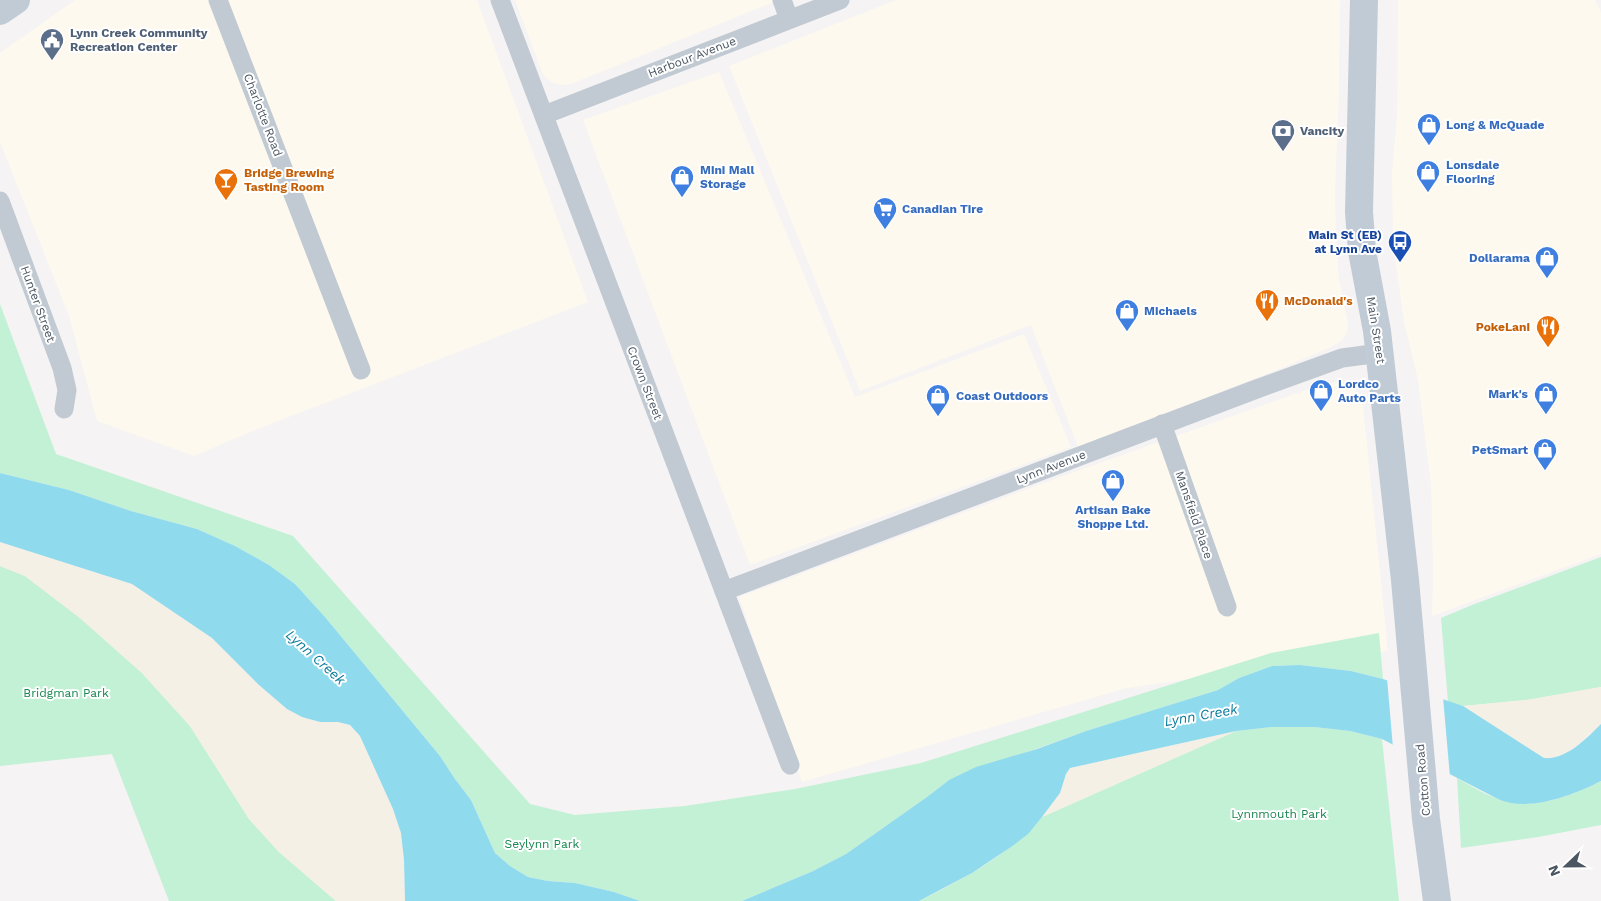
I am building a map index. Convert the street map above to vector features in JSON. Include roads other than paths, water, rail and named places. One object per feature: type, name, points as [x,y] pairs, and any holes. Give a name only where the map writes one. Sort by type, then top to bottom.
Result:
[{"type":"main road","points":[[0,11],[16,0]]},
{"type":"main road","name":"Main Street","points":[[1364,0],[1360,212],[1362,251],[1380,353],[1412,659]]},
{"type":"main road","name":"Cotton Road","points":[[1412,659],[1426,819],[1437,901]]},
{"type":"street","name":"Charlotte Road","points":[[218,0],[361,370]]},
{"type":"street","name":"Crown Street","points":[[500,0],[790,765]]},
{"type":"street","points":[[782,0],[790,19]]},
{"type":"street","name":"Harbour Avenue","points":[[544,115],[840,0]]},
{"type":"street","name":"Hunter Street","points":[[0,201],[62,368],[67,390],[64,409]]},
{"type":"street","name":"Lynn Avenue","points":[[724,591],[1162,424],[1342,358],[1380,353]]},
{"type":"street","name":"Mansfield Place","points":[[1162,424],[1226,607]]},
{"type":"water","name":"Lynn Creek","points":[[0,473],[69,490],[131,511],[197,529],[235,546],[269,565],[295,584],[325,617],[440,756],[471,800],[495,853],[510,866],[528,877],[575,883],[614,892],[640,901],[405,901],[401,833],[393,809],[360,736],[350,725],[338,722],[320,722],[302,717],[287,709],[259,685],[212,638],[132,584],[0,542]]},
{"type":"water","name":"Lynn Creek","points":[[1300,665],[1351,671],[1383,679],[1463,706],[1544,758],[1560,756],[1568,752],[1601,724],[1601,781],[1580,791],[1545,802],[1533,804],[1511,803],[1496,798],[1382,739],[1350,731],[1314,727],[1273,727],[1236,731],[1070,768],[1060,793],[1028,834],[972,873],[919,901],[742,901],[813,871],[846,854],[949,780],[976,767],[1218,690],[1239,678],[1272,666]]},
{"type":"place","name":"Lynn Creek Community Recreation Center","points":[[52,61]]},
{"type":"place","name":"Long & McQuade","points":[[1429,146]]},
{"type":"place","name":"Vancity","points":[[1283,152]]},
{"type":"place","name":"Lonsdale Flooring","points":[[1428,193]]},
{"type":"place","name":"Mini Mall Storage","points":[[682,198]]},
{"type":"place","name":"Bridge Brewing Tasting Room","points":[[226,201]]},
{"type":"place","name":"Canadian Tire","points":[[885,230]]},
{"type":"place","name":"Main St (EB) at Lynn Ave","points":[[1400,263]]},
{"type":"place","name":"Dollarama","points":[[1547,279]]},
{"type":"place","name":"McDonald's","points":[[1267,322]]},
{"type":"place","name":"Michaels","points":[[1127,332]]},
{"type":"place","name":"PokeLani","points":[[1548,348]]},
{"type":"place","name":"Lordco Auto Parts","points":[[1321,412]]},
{"type":"place","name":"Mark's","points":[[1546,415]]},
{"type":"place","name":"Coast Outdoors","points":[[938,417]]},
{"type":"place","name":"PetSmart","points":[[1545,471]]},
{"type":"place","name":"Artisan Bake Shoppe Ltd.","points":[[1113,502]]},
{"type":"park label","name":"Bridgman Park","points":[[66,693]]},
{"type":"park label","name":"Lynnmouth Park","points":[[1279,814]]},
{"type":"park label","name":"Seylynn Park","points":[[542,844]]}]
